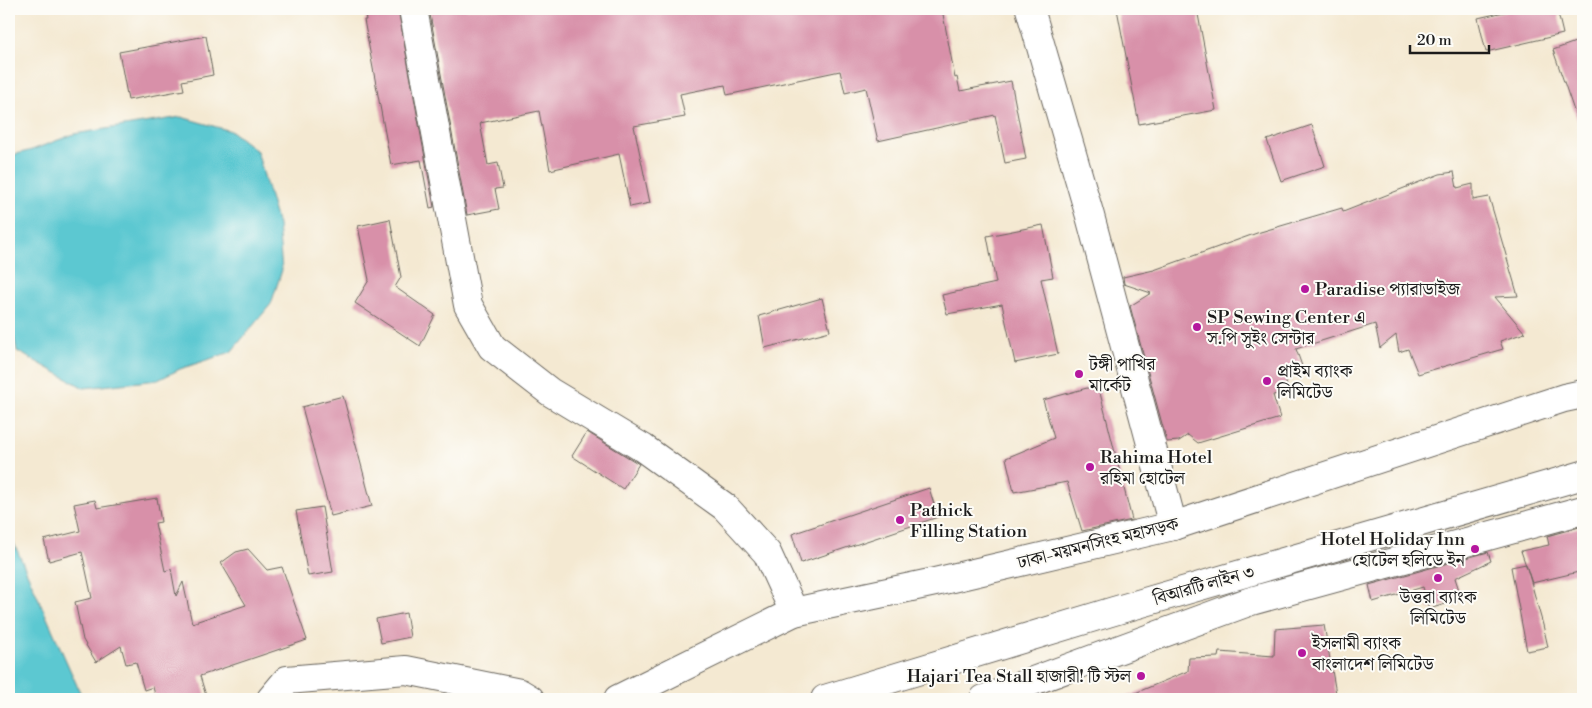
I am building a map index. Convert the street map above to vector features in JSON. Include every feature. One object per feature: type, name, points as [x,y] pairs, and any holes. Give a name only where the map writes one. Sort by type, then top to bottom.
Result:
[{"type":"main road","points":[[413,9],[468,305],[492,347],[550,392],[643,448],[725,507],[767,554],[794,612]]},
{"type":"main road","points":[[1030,9],[1090,216],[1173,526]]},
{"type":"main road","name":"ঢাকা-ময়মনসিংহ মহাসড়ক","points":[[618,699],[794,612],[935,582],[1173,526],[1564,398],[1583,394]]},
{"type":"main road","name":"বিআরটি লাইন ৩","points":[[825,699],[1124,608],[1583,475]]},
{"type":"main road","points":[[987,699],[1251,601],[1583,510]]},
{"type":"main road","points":[[271,699],[287,680],[406,670],[520,693],[530,699]]},
{"type":"water","points":[[181,117],[231,131],[257,151],[278,225],[282,270],[271,304],[231,352],[180,369],[158,380],[84,388],[17,351],[9,313],[9,156],[32,150],[74,134]]},
{"type":"water","points":[[9,532],[83,699],[9,699]]},
{"type":"building","points":[[364,9],[398,9],[434,207],[430,208],[421,160],[391,165],[364,20],[366,20]]},
{"type":"building","points":[[429,9],[942,9],[955,78],[957,77],[960,91],[1011,81],[1026,159],[1005,163],[995,115],[878,141],[866,88],[845,93],[840,71],[727,95],[725,85],[680,94],[685,117],[634,126],[650,203],[630,207],[619,154],[550,170],[539,111],[480,123],[488,165],[498,163],[503,188],[495,189],[499,209],[467,215]]},
{"type":"building","points":[[1117,9],[1197,9],[1216,110],[1139,124]]},
{"type":"building","points":[[1517,9],[1557,9],[1563,34],[1486,52],[1478,18]]},
{"type":"building","points":[[206,36],[213,75],[182,81],[184,90],[128,100],[119,52]]},
{"type":"building","points":[[1578,41],[1583,56],[1583,127],[1580,128],[1553,50]]},
{"type":"building","points":[[1312,125],[1325,166],[1281,181],[1267,140]]},
{"type":"building","points":[[1454,172],[1457,188],[1473,184],[1473,200],[1489,197],[1518,296],[1495,297],[1525,333],[1500,341],[1503,349],[1418,374],[1408,349],[1399,352],[1396,335],[1380,348],[1375,324],[1296,349],[1302,366],[1285,370],[1287,392],[1273,395],[1280,418],[1198,443],[1188,435],[1179,441],[1167,442],[1130,306],[1151,293],[1124,284],[1123,277],[1154,270],[1257,233],[1342,208],[1343,212],[1440,174]]},
{"type":"building","points":[[390,219],[401,277],[395,287],[435,315],[420,346],[355,303],[369,280],[358,226]]},
{"type":"building","points":[[1043,225],[1053,277],[1041,279],[1058,354],[1015,363],[1002,304],[947,314],[942,295],[996,283],[987,236]]},
{"type":"building","points":[[822,298],[830,331],[765,348],[759,316]]},
{"type":"building","name":"Rahima Hotel রহিমা হোটেল","points":[[1098,385],[1132,520],[1082,531],[1067,482],[1014,492],[1006,458],[1054,438],[1043,400]]},
{"type":"building","points":[[343,396],[372,506],[331,516],[302,407]]},
{"type":"building","points":[[587,432],[639,464],[623,489],[572,456]]},
{"type":"building","points":[[929,488],[938,517],[801,563],[792,534]]},
{"type":"building","points":[[157,498],[161,522],[155,523],[165,571],[171,569],[176,596],[183,582],[192,623],[246,605],[221,563],[236,552],[248,549],[267,570],[282,567],[307,640],[200,676],[207,699],[156,699],[153,687],[144,690],[136,662],[126,664],[121,646],[96,662],[83,640],[75,602],[92,598],[82,552],[49,561],[44,540],[80,531],[74,504],[95,500],[97,508]]},
{"type":"building","points":[[322,507],[333,572],[308,576],[296,511]]},
{"type":"building","points":[[1583,526],[1583,571],[1532,583],[1521,551],[1549,545],[1547,536]]},
{"type":"building","points":[[1488,552],[1491,561],[1455,578],[1462,599],[1429,609],[1423,587],[1373,602],[1369,585]]},
{"type":"building","points":[[1526,564],[1548,647],[1527,651],[1511,567]]},
{"type":"building","points":[[406,613],[410,637],[381,643],[376,619]]},
{"type":"building","points":[[1324,625],[1337,699],[1121,699],[1188,671],[1189,658],[1218,657],[1219,652],[1274,656],[1275,629]]},
{"type":"place","name":"Paradise প্যারাডাইজ","points":[[1305,289]]},
{"type":"place","name":"SP Sewing Center এ স.পি সুইং সেন্টার","points":[[1197,327]]},
{"type":"place","name":"টঙ্গী পাখির মার্কেট","points":[[1079,374]]},
{"type":"place","name":"প্রাইম ব্যাংক লিমিটেড","points":[[1267,381]]},
{"type":"place","name":"Rahima Hotel রহিমা হোটেল","points":[[1090,467]]},
{"type":"place","name":"Pathick Filling Station","points":[[900,520]]},
{"type":"place","name":"Hotel Holiday Inn হোটেল হলিডে ইন","points":[[1475,549]]},
{"type":"place","name":"উত্তরা ব্যাংক লিমিটেড","points":[[1438,578]]},
{"type":"place","name":"ইসলামী ব্যাংক বাংলাদেশ লিমিটেড","points":[[1302,653]]},
{"type":"place","name":"Hajari Tea Stall হাজারী! টি স্টল","points":[[1141,676]]}]
